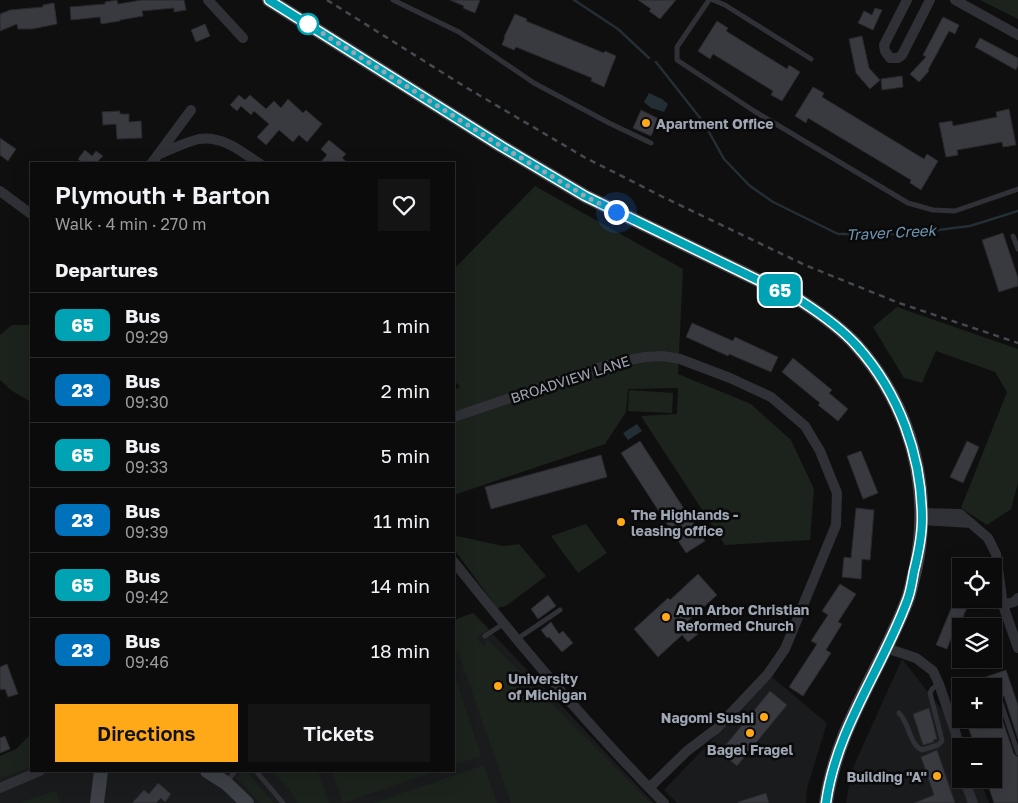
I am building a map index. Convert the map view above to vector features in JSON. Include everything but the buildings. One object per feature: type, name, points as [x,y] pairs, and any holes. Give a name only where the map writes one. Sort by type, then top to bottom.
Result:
[{"type":"main road","points":[[274,1],[501,146],[585,196],[801,301],[829,320],[857,345],[886,384],[909,436],[915,461],[922,517],[918,557],[908,598],[845,733],[835,759],[826,803]]},
{"type":"main road","points":[[97,803],[101,772]]},
{"type":"main road","points":[[209,772],[226,783],[247,803]]},
{"type":"street","points":[[208,0],[243,38]]},
{"type":"street","points":[[907,0],[884,45],[885,51],[890,58],[898,58],[902,55],[930,0]]},
{"type":"street","points":[[955,0],[1018,35]]},
{"type":"street","points":[[153,162],[191,110]]},
{"type":"street","points":[[159,154],[200,139],[218,139],[235,147],[257,162]]},
{"type":"street","points":[[0,191],[30,213]]},
{"type":"street","name":"BROADVIEW LANE","points":[[455,417],[613,363],[628,359],[662,356],[680,359],[730,378],[771,398],[805,426],[820,451],[837,493],[836,525],[785,649],[768,674],[716,729],[688,751],[649,788]]},
{"type":"street","points":[[922,517],[960,514],[988,538],[996,554],[1003,605],[1018,648]]},
{"type":"street","points":[[455,563],[585,719],[664,803]]},
{"type":"street","points":[[1003,605],[1014,602],[1018,598]]},
{"type":"street","points":[[886,648],[916,658],[933,671],[952,710]]},
{"type":"street","points":[[0,788],[38,772]]},
{"type":"street","points":[[967,788],[972,803]]},
{"type":"lane","points":[[393,0],[459,32],[534,83],[609,124],[651,143]]},
{"type":"lane","points":[[812,59],[725,5],[711,0],[677,47],[677,60],[754,111],[908,202],[933,210],[955,211],[1018,189]]},
{"type":"lane","points":[[1013,236],[1018,249]]},
{"type":"lane","points":[[517,639],[560,610]]},
{"type":"lane","points":[[485,636],[504,623]]},
{"type":"lane","points":[[899,713],[906,720],[914,744],[918,748],[922,750],[938,745],[942,741],[942,736],[930,693],[939,684]]},
{"type":"lane","points":[[1002,706],[1018,753]]},
{"type":"lane","points":[[226,783],[234,772]]},
{"type":"lane","points":[[257,772],[282,803]]},
{"type":"shaded area","points":[[980,0],[1018,0],[1018,19]]},
{"type":"shaded area","points":[[649,93],[668,104],[664,112],[651,108],[644,102]]},
{"type":"shaded area","points":[[535,186],[683,269],[678,374],[751,404],[791,440],[814,489],[810,540],[725,545],[641,416],[677,414],[678,388],[628,389],[626,412],[605,444],[455,495],[455,390],[460,386],[455,382],[455,268]]},
{"type":"shaded area","points":[[897,307],[1018,349],[1018,483],[1011,509],[987,525],[961,508],[1007,392],[995,372],[936,351],[922,383],[904,378],[873,327]]},
{"type":"shaded area","points":[[12,325],[30,325],[30,401],[12,391],[0,380],[0,335]]},
{"type":"shaded area","points":[[629,390],[673,393],[672,413],[628,411]]},
{"type":"shaded area","points":[[637,424],[642,431],[628,440],[623,433]]},
{"type":"shaded area","points":[[586,524],[607,553],[578,573],[551,536]]},
{"type":"shaded area","points":[[457,536],[503,546],[519,544],[546,576],[506,606],[497,608],[455,550],[455,538]]},
{"type":"shaded area","name":"University of Michigan","points":[[473,613],[654,803],[0,803],[0,756],[30,742],[30,772],[455,772],[455,620]]},
{"type":"shaded area","points":[[473,613],[489,629],[476,638],[484,646],[487,639],[651,803],[511,803],[458,652],[455,653],[455,620]]},
{"type":"shaded area","points":[[902,659],[952,722],[952,728],[956,728],[964,738],[952,738],[952,788],[983,788],[989,803],[846,803],[851,772]]},
{"type":"shaded area","points":[[455,677],[481,756],[455,765]]},
{"type":"shaded area","points":[[772,677],[827,723],[807,788],[806,803],[677,803],[664,790]]},
{"type":"shaded area","points":[[30,735],[30,767],[0,778],[0,756],[15,750]]},
{"type":"shaded area","points":[[484,765],[497,803],[373,803]]},
{"type":"shaded area","points":[[242,772],[247,772],[274,803],[260,803],[237,778]]},
{"type":"shaded area","points":[[273,772],[318,772],[329,803],[297,803],[289,789]]},
{"type":"shaded area","points":[[332,772],[433,772],[343,803]]},
{"type":"shaded area","points":[[56,791],[60,803],[19,803]]},
{"type":"waterway","name":"Traver Creek","points":[[574,0],[618,29],[649,58]]},
{"type":"waterway","name":"Traver Creek","points":[[656,62],[704,123],[724,159],[750,186],[773,202],[838,234],[906,234],[970,226],[1018,211]]},
{"type":"railway","points":[[327,0],[467,88],[584,157],[663,197],[805,265],[899,303],[1018,343]]},
{"type":"bus line","name":"65","points":[[269,0],[501,146],[585,196],[801,301],[846,334],[857,345],[886,384],[899,410],[914,453],[922,520],[920,545],[908,598],[898,624],[845,733],[835,759],[826,803]]},
{"type":"place","name":"Apartment Office","points":[[646,123]]},
{"type":"place","name":"The Highlands - leasing office","points":[[621,522]]},
{"type":"place","name":"Ann Arbor Christian Reformed Church","points":[[666,617]]},
{"type":"place","name":"University of Michigan","points":[[498,686]]},
{"type":"place","name":"Nagomi Sushi","points":[[764,717]]},
{"type":"place","name":"Bagel Fragel","points":[[750,733]]},
{"type":"place","name":"Building \"A\"","points":[[937,776]]},
{"type":"route","points":[[308,24],[501,146],[585,196],[616,212]]}]
